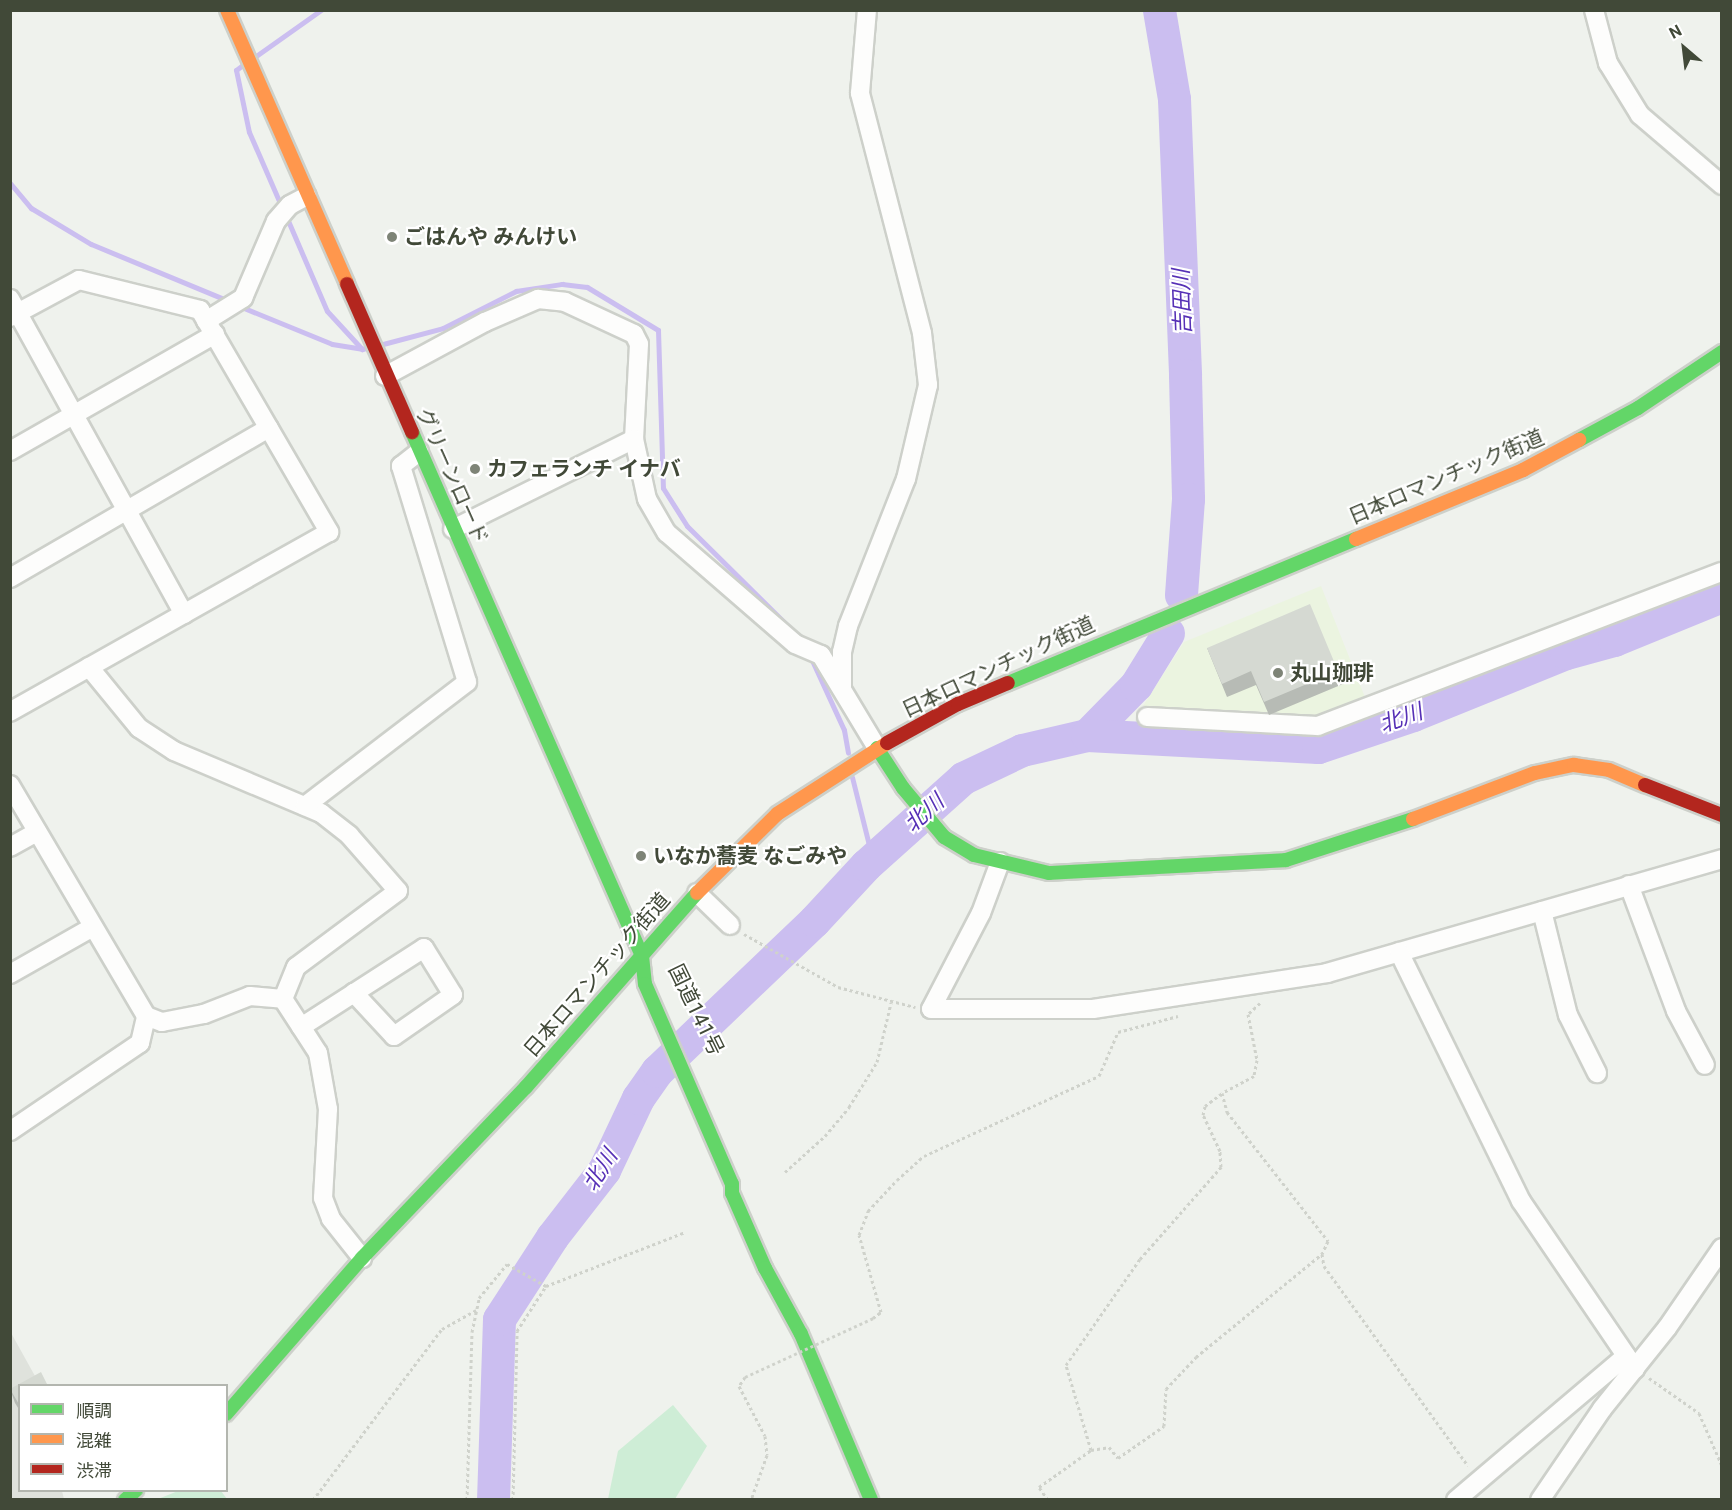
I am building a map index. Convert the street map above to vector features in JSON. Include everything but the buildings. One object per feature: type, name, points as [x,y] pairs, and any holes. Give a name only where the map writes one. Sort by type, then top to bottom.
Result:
[{"type":"main road","name":"グリーンロード","points":[[227,10],[385,376],[642,956]]},
{"type":"main road","name":"日本ロマンチック街道","points":[[228,1412],[362,1258],[526,1087],[697,893],[777,814],[877,748],[958,704],[1523,470],[1638,408],[1722,352]]},
{"type":"main road","points":[[877,748],[903,788],[944,837],[974,855],[1049,873],[1286,860],[1353,841],[1535,773],[1575,765],[1609,770],[1722,815]]},
{"type":"main road","name":"国道141号","points":[[642,956],[660,979]]},
{"type":"main road","name":"国道141号","points":[[642,956],[645,984],[765,1268],[801,1334],[871,1500]]},
{"type":"main road","name":"国道141号","points":[[788,1276],[801,1334]]},
{"type":"street","points":[[842,688],[842,652],[848,626],[906,479],[928,385],[922,333],[860,93],[867,10]]},
{"type":"street","points":[[1594,10],[1608,63],[1640,116],[1722,185]]},
{"type":"street","points":[[10,451],[74,415],[211,327],[243,298],[276,221],[290,205],[307,196]]},
{"type":"street","points":[[10,712],[89,667],[184,614],[329,532],[201,310],[79,280],[13,310],[184,614]]},
{"type":"street","points":[[385,376],[485,322],[538,299],[565,302],[634,334],[639,344],[634,439],[647,499],[667,533],[795,644],[821,655],[877,748]]},
{"type":"street","points":[[10,578],[269,428]]},
{"type":"street","points":[[453,529],[634,439]]},
{"type":"street","points":[[305,806],[467,682],[401,466],[419,452]]},
{"type":"street","points":[[1147,717],[1318,726],[1722,572]]},
{"type":"street","points":[[89,667],[139,728],[174,750],[305,806],[349,835],[398,891],[296,967],[283,999]]},
{"type":"street","points":[[10,785],[91,928],[146,1017],[162,1022],[204,1014],[250,996],[283,999]]},
{"type":"street","points":[[10,847],[37,832]]},
{"type":"street","points":[[1000,862],[981,913],[931,1010],[1093,1009],[1327,973],[1721,860]]},
{"type":"street","points":[[1629,885],[1676,1011],[1705,1065]]},
{"type":"street","points":[[697,893],[730,925]]},
{"type":"street","points":[[1542,911],[1568,1015],[1597,1073]]},
{"type":"street","points":[[10,974],[91,928]]},
{"type":"street","points":[[301,1027],[424,948],[453,995],[393,1036],[354,993]]},
{"type":"street","points":[[1399,952],[1521,1201],[1631,1362]]},
{"type":"street","points":[[283,999],[318,1053],[328,1108],[323,1198],[331,1219],[362,1258]]},
{"type":"street","points":[[10,1131],[140,1043],[146,1017]]},
{"type":"street","points":[[1540,1500],[1631,1362],[1722,1248]]},
{"type":"street","points":[[1456,1500],[1478,1480],[1631,1362]]},
{"type":"path","points":[[730,925],[787,962],[838,987],[891,1003],[931,1010]]},
{"type":"path","points":[[1090,1450],[1066,1365],[1140,1259],[1221,1167],[1220,1150],[1203,1114],[1205,1106],[1222,1092],[1254,1076],[1257,1060],[1248,1014],[1262,1000]]},
{"type":"path","points":[[784,1172],[825,1136],[866,1080],[877,1062],[891,1003]]},
{"type":"path","points":[[751,1500],[767,1455],[765,1436],[739,1386],[745,1377],[873,1318],[881,1312],[859,1235],[868,1211],[924,1156],[1099,1076],[1118,1032],[1182,1014]]},
{"type":"path","points":[[1048,1500],[1039,1487],[1090,1450],[1109,1447],[1118,1458],[1164,1426],[1166,1389],[1196,1357],[1322,1254],[1328,1241],[1227,1112],[1222,1092]]},
{"type":"path","points":[[513,1500],[517,1330],[546,1286],[685,1232]]},
{"type":"path","points":[[1322,1254],[1324,1266],[1478,1480]]},
{"type":"path","points":[[467,1500],[472,1332],[479,1298],[507,1264],[546,1286]]},
{"type":"path","points":[[313,1500],[442,1329],[477,1310]]},
{"type":"path","points":[[1631,1362],[1699,1413],[1722,1466]]},
{"type":"shaded area","points":[[1321,586],[1370,710],[1296,724],[1143,706],[1184,642]]},
{"type":"shaded area","points":[[10,1331],[39,1384],[18,1384],[18,1492],[62,1492],[64,1499],[11,1499]]},
{"type":"shaded area","points":[[673,1405],[707,1446],[675,1499],[608,1499],[618,1451]]},
{"type":"shaded area","points":[[176,1492],[222,1492],[227,1499],[158,1499]]},
{"type":"waterway","points":[[256,56],[321,10]]},
{"type":"waterway","name":"吉田川","points":[[1159,10],[1174,99],[1185,375],[1188,499],[1181,595]]},
{"type":"waterway","points":[[244,64],[236,70],[249,132],[282,208]]},
{"type":"waterway","points":[[10,183],[31,208],[91,244],[231,302]]},
{"type":"waterway","points":[[286,216],[327,311],[362,349],[366,348]]},
{"type":"waterway","points":[[383,344],[443,328],[516,291],[562,284],[587,287],[658,330],[663,488],[687,526],[791,629]]},
{"type":"waterway","points":[[239,306],[332,344],[362,349]]},
{"type":"waterway","name":"北川","points":[[493,1500],[499,1319],[552,1237],[604,1170],[638,1098],[657,1071],[814,921],[866,865],[963,778],[1022,750],[1087,735],[1318,747],[1413,715],[1566,653],[1614,640],[1722,596]]},
{"type":"waterway","name":"吉田川","points":[[1087,735],[1136,685],[1168,633]]},
{"type":"waterway","points":[[810,656],[844,730],[848,753]]},
{"type":"waterway","points":[[852,777],[871,853],[866,865]]},
{"type":"traffic: fast","points":[[1579,440],[1638,408],[1722,352]]},
{"type":"traffic: fast","points":[[412,432],[642,956]]},
{"type":"traffic: fast","points":[[1008,683],[1356,539]]},
{"type":"traffic: fast","points":[[877,748],[903,788],[944,837],[974,855],[1049,873],[1286,860],[1413,819]]},
{"type":"traffic: fast","points":[[228,1412],[362,1258],[526,1087],[697,893]]},
{"type":"traffic: fast","points":[[642,956],[645,984],[732,1184],[732,1193],[765,1268],[801,1334],[871,1500]]},
{"type":"traffic: fast","points":[[125,1500],[134,1492]]},
{"type":"traffic: slow","points":[[227,10],[347,284]]},
{"type":"traffic: slow","points":[[1356,539],[1523,470],[1579,440]]},
{"type":"traffic: slow","points":[[697,893],[777,814],[887,743]]},
{"type":"traffic: slow","points":[[1413,819],[1535,773],[1574,765],[1609,770],[1645,785]]},
{"type":"traffic: jam","points":[[347,284],[412,432]]},
{"type":"traffic: jam","points":[[887,743],[958,704],[1008,683]]},
{"type":"traffic: jam","points":[[1645,785],[1722,815]]},
{"type":"place","name":"ごはんや みんけい","points":[[392,237]]},
{"type":"place","name":"カフェランチ イナバ","points":[[475,469]]},
{"type":"place","name":"丸山珈琲","points":[[1278,673]]},
{"type":"place","name":"いなか蕎麦 なごみや","points":[[641,856]]}]
